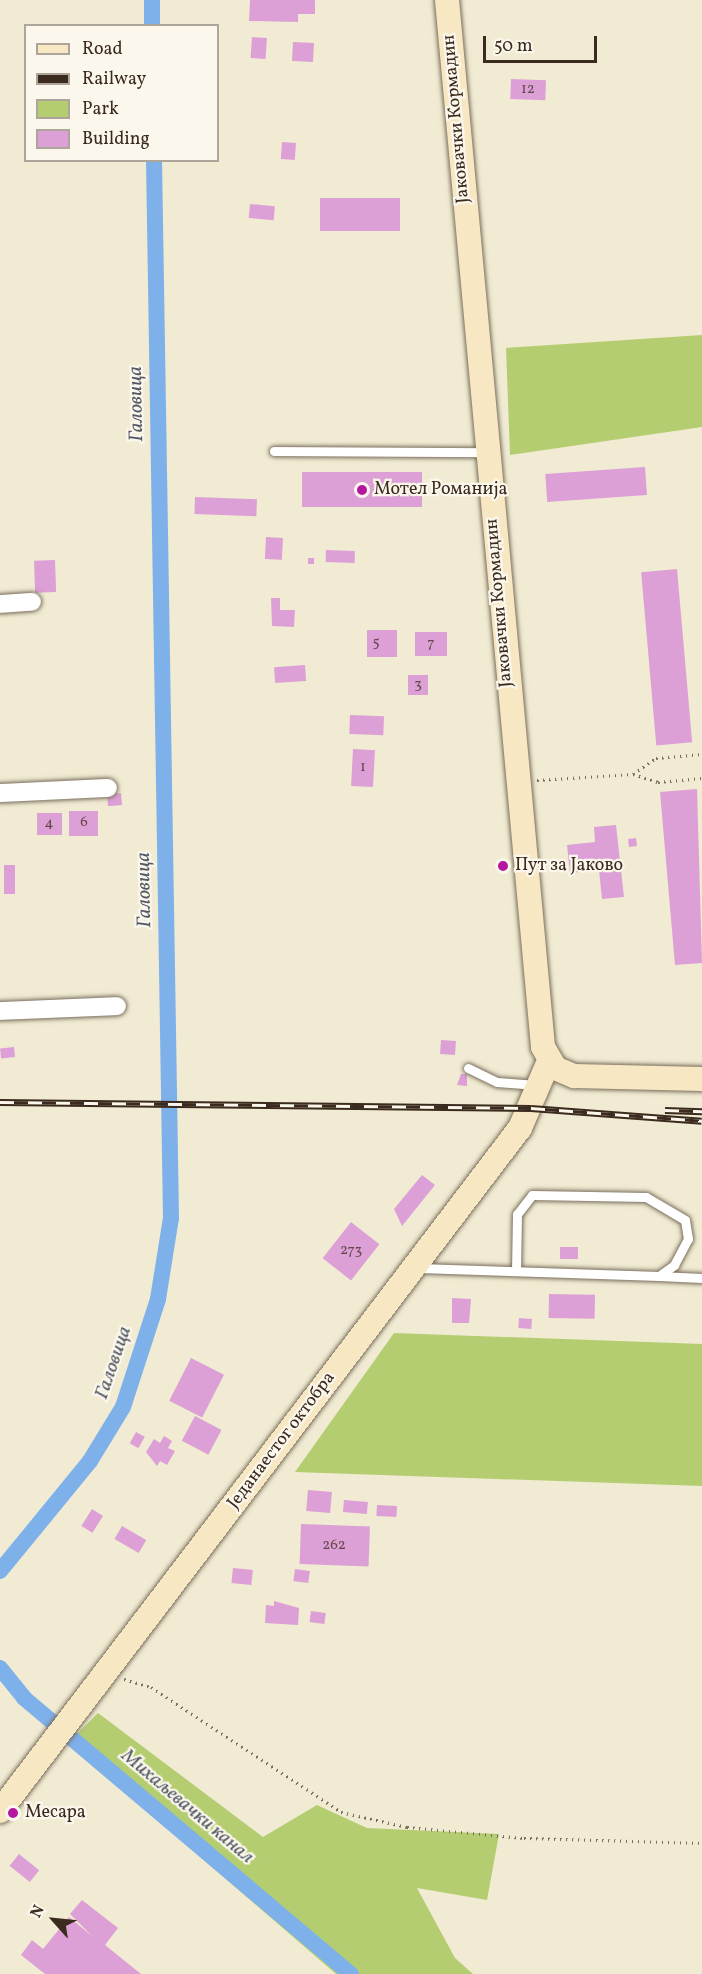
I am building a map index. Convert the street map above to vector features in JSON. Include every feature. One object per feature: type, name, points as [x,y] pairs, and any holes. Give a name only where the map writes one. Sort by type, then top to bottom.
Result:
[{"type":"main road","name":"Јаковачки Кормадин","points":[[447,0],[486,452],[540,1029],[549,1061]]},
{"type":"main road","points":[[549,1061],[566,1074],[585,1078],[702,1079]]},
{"type":"main road","name":"Једанаестог октобра","points":[[0,1811],[520,1128],[549,1061]]},
{"type":"street","points":[[0,604],[32,602]]},
{"type":"street","points":[[0,794],[108,788]]},
{"type":"street","points":[[0,1011],[117,1006]]},
{"type":"lane","points":[[274,451],[486,452]]},
{"type":"lane","points":[[468,1068],[497,1082],[539,1085]]},
{"type":"lane","points":[[516,1271],[517,1214],[532,1195],[646,1197],[685,1220],[688,1239],[674,1265],[659,1276]]},
{"type":"lane","points":[[413,1268],[702,1278]]},
{"type":"path","points":[[633,774],[656,758],[702,754]]},
{"type":"path","points":[[517,781],[633,774],[658,782],[702,778]]},
{"type":"path","points":[[105,1674],[151,1687],[341,1812],[407,1827],[524,1838],[702,1843]]},
{"type":"green space","points":[[702,335],[702,427],[510,455],[506,348]]},
{"type":"green space","points":[[394,1333],[702,1344],[702,1486],[295,1472]]},
{"type":"green space","points":[[98,1713],[263,1837],[317,1805],[367,1828],[499,1834],[487,1900],[417,1888],[455,1958],[473,1974],[336,1974],[68,1743]]},
{"type":"building","points":[[250,0],[315,0],[315,14],[298,14],[298,22],[249,21]]},
{"type":"building","points":[[252,37],[267,38],[265,59],[251,58]]},
{"type":"building","points":[[293,42],[314,43],[313,62],[292,61]]},
{"type":"building","points":[[511,79],[546,80],[545,100],[510,99]]},
{"type":"building","points":[[282,142],[296,143],[295,160],[281,159]]},
{"type":"building","points":[[320,198],[400,198],[400,231],[320,231]]},
{"type":"building","points":[[250,204],[275,206],[274,220],[249,218]]},
{"type":"building","points":[[645,467],[647,495],[547,502],[545,474]]},
{"type":"building","name":"Мотел Романија","points":[[302,472],[422,472],[422,507],[302,507]]},
{"type":"building","points":[[195,497],[257,499],[256,516],[194,514]]},
{"type":"building","points":[[266,537],[283,538],[282,560],[265,559]]},
{"type":"building","points":[[326,550],[355,551],[355,563],[326,562]]},
{"type":"building","points":[[308,558],[314,558],[314,564],[308,564]]},
{"type":"building","points":[[55,560],[56,592],[35,593],[34,561]]},
{"type":"building","points":[[677,569],[692,742],[656,745],[641,572]]},
{"type":"building","points":[[271,598],[280,598],[280,610],[295,610],[294,627],[272,626]]},
{"type":"building","points":[[367,630],[397,630],[397,657],[367,657]]},
{"type":"building","points":[[415,632],[447,632],[447,656],[415,656]]},
{"type":"building","points":[[305,665],[306,681],[275,683],[274,667]]},
{"type":"building","points":[[408,675],[428,675],[428,695],[408,695]]},
{"type":"building","points":[[350,715],[384,716],[383,735],[349,734]]},
{"type":"building","points":[[353,749],[375,750],[373,787],[351,786]]},
{"type":"building","points":[[697,789],[702,963],[675,965],[660,792]]},
{"type":"building","points":[[121,793],[122,805],[108,806],[107,794]]},
{"type":"building","points":[[69,811],[98,811],[98,836],[69,836]]},
{"type":"building","points":[[37,813],[62,813],[62,835],[37,835]]},
{"type":"building","points":[[616,825],[624,897],[602,899],[599,870],[570,873],[567,845],[595,842],[594,827]]},
{"type":"building","points":[[636,838],[637,846],[629,847],[628,839]]},
{"type":"building","points":[[4,865],[15,865],[15,894],[4,894]]},
{"type":"building","points":[[441,1040],[456,1041],[455,1055],[440,1054]]},
{"type":"building","points":[[14,1047],[15,1057],[1,1058],[0,1048]]},
{"type":"building","points":[[461,1074],[467,1074],[467,1086],[457,1085]]},
{"type":"building","points":[[422,1175],[435,1185],[402,1226],[394,1209]]},
{"type":"building","points":[[351,1222],[379,1244],[351,1280],[323,1258]]},
{"type":"building","points":[[560,1247],[578,1247],[578,1259],[560,1259]]},
{"type":"building","points":[[549,1294],[595,1295],[595,1319],[549,1318]]},
{"type":"building","points":[[452,1298],[471,1299],[469,1323],[452,1323]]},
{"type":"building","points":[[519,1318],[532,1319],[531,1329],[518,1328]]},
{"type":"building","points":[[191,1358],[224,1375],[202,1418],[169,1401]]},
{"type":"building","points":[[195,1416],[221,1430],[208,1455],[182,1441]]},
{"type":"building","points":[[136,1432],[145,1437],[138,1448],[130,1443]]},
{"type":"building","points":[[164,1436],[172,1441],[168,1448],[175,1451],[167,1465],[160,1461],[157,1466],[146,1452],[154,1439],[160,1443]]},
{"type":"building","points":[[308,1490],[332,1492],[330,1513],[306,1511]]},
{"type":"building","points":[[344,1500],[368,1502],[367,1514],[343,1512]]},
{"type":"building","points":[[377,1505],[397,1506],[396,1517],[376,1516]]},
{"type":"building","points":[[92,1509],[103,1516],[92,1533],[81,1526]]},
{"type":"building","points":[[301,1524],[370,1526],[369,1566],[300,1564]]},
{"type":"building","points":[[122,1526],[146,1540],[139,1553],[114,1539]]},
{"type":"building","points":[[233,1568],[253,1570],[251,1585],[231,1583]]},
{"type":"building","points":[[295,1569],[310,1571],[308,1583],[293,1581]]},
{"type":"building","points":[[274,1601],[299,1608],[298,1625],[265,1623],[266,1605],[274,1606]]},
{"type":"building","points":[[311,1611],[326,1613],[324,1624],[309,1622]]},
{"type":"building","points":[[19,1854],[39,1870],[30,1882],[10,1866]]},
{"type":"building","points":[[82,1900],[118,1928],[105,1945],[141,1974],[45,1974],[21,1955],[32,1940],[43,1949],[69,1917],[92,1936],[70,1914]]},
{"type":"waterway","name":"Галовица","points":[[152,0],[152,24]]},
{"type":"waterway","name":"Галовица","points":[[0,1571],[90,1461],[123,1407],[158,1299],[171,1218],[154,162]]},
{"type":"waterway","name":"Михаљевачки канал","points":[[0,1668],[24,1698],[351,1974]]},
{"type":"railway","points":[[0,1102],[531,1108],[702,1121]]},
{"type":"railway","points":[[665,1110],[702,1111]]},
{"type":"place","name":"Мотел Романија","points":[[362,490]]},
{"type":"place","name":"Пут за Јаково","points":[[503,866]]},
{"type":"place","name":"Месара","points":[[13,1813]]}]
